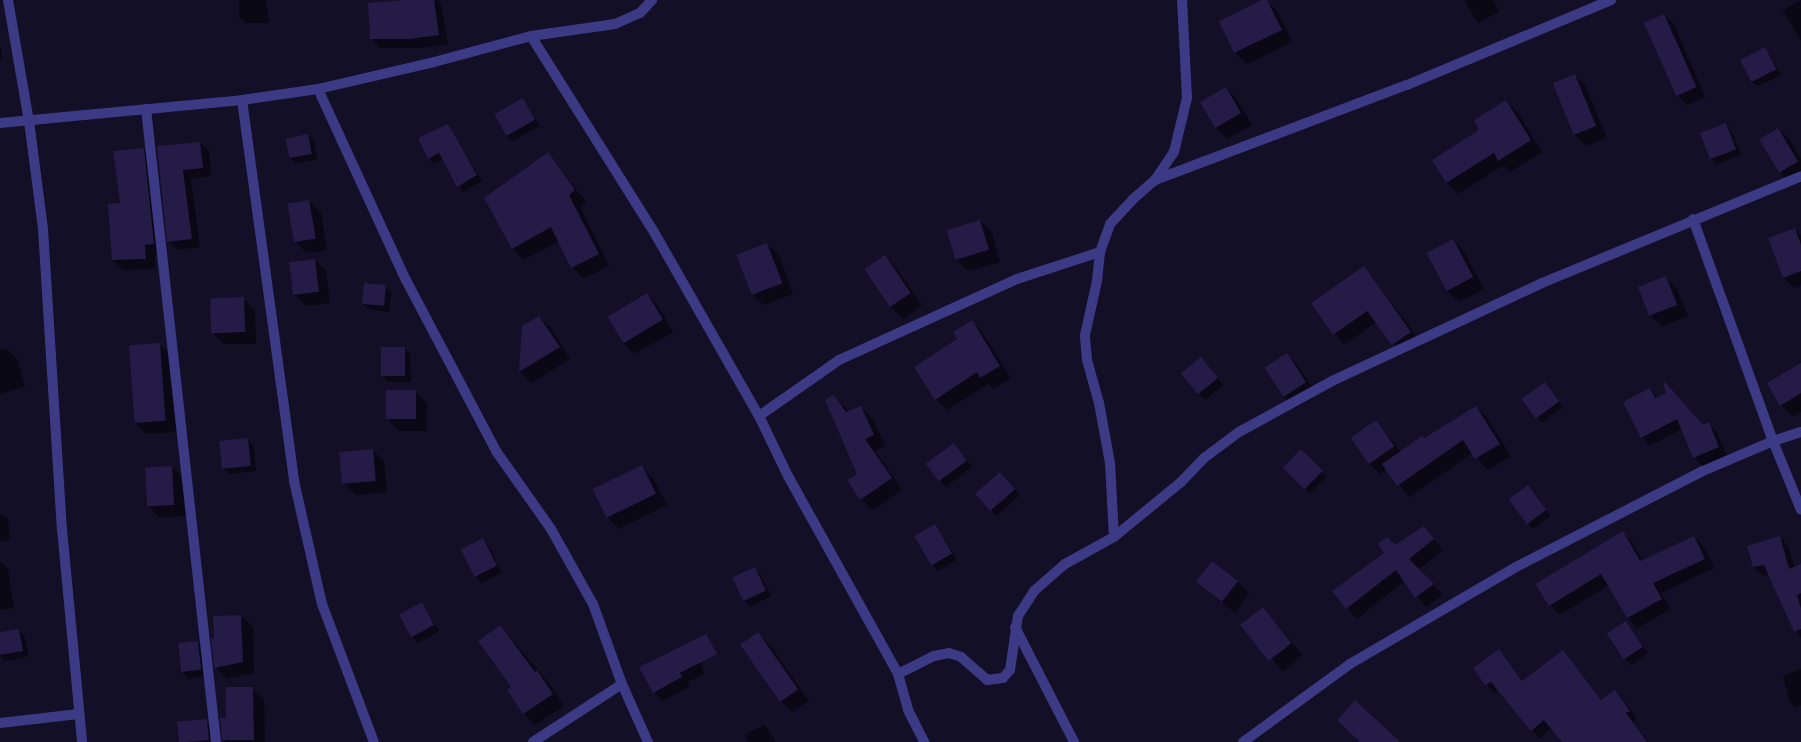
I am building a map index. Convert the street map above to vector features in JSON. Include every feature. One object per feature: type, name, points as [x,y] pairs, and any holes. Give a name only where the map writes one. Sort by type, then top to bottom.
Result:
[{"type":"street","points":[[8,0],[29,121],[43,229],[62,529],[78,714],[82,742]]},
{"type":"street","points":[[0,123],[242,100],[318,88],[434,62],[531,36],[615,24],[640,12],[652,0]]},
{"type":"street","points":[[1114,537],[1110,463],[1099,403],[1087,360],[1085,335],[1097,281],[1100,252],[1110,224],[1132,200],[1155,180],[1174,152],[1187,98],[1182,0]]},
{"type":"street","points":[[1155,180],[1407,84],[1611,0]]},
{"type":"street","points":[[531,36],[654,232],[759,416],[788,476],[898,674],[908,710],[924,742]]},
{"type":"street","points":[[318,88],[406,280],[496,451],[551,529],[593,604],[622,684],[648,742]]},
{"type":"street","points":[[242,100],[294,481],[322,604],[374,742]]},
{"type":"street","points":[[146,109],[216,742]]},
{"type":"street","points":[[898,674],[934,656],[950,653],[961,657],[987,680],[1003,678],[1010,670],[1015,627],[1020,610],[1034,591],[1065,564],[1114,537],[1181,482],[1204,458],[1239,432],[1346,375],[1542,283],[1801,176]]},
{"type":"street","points":[[1693,220],[1773,441],[1801,510]]},
{"type":"street","points":[[759,416],[839,360],[1017,279],[1100,252]]},
{"type":"street","points":[[1243,742],[1350,664],[1516,567],[1703,471],[1773,441],[1801,432]]},
{"type":"street","points":[[1015,627],[1074,742]]},
{"type":"street","points":[[533,742],[622,684]]},
{"type":"street","points":[[0,723],[78,714]]},
{"type":"building","points":[[405,0],[434,0],[439,35],[410,39],[370,39],[368,3]]},
{"type":"building","points":[[1262,0],[1267,0],[1282,30],[1234,53],[1219,21]]},
{"type":"building","points":[[1664,14],[1697,87],[1676,96],[1644,23]]},
{"type":"building","points":[[1765,47],[1776,69],[1751,82],[1740,60]]},
{"type":"building","points":[[1575,74],[1596,126],[1574,135],[1553,83]]},
{"type":"building","points":[[1226,87],[1241,113],[1215,128],[1200,102]]},
{"type":"building","points":[[523,98],[535,120],[506,136],[494,114]]},
{"type":"building","points":[[1506,100],[1531,140],[1498,161],[1494,153],[1446,183],[1432,160],[1479,130],[1474,120]]},
{"type":"building","points":[[1726,123],[1736,149],[1710,159],[1700,133]]},
{"type":"building","points":[[448,124],[477,175],[457,187],[439,153],[428,159],[418,138]]},
{"type":"building","points":[[1778,128],[1798,161],[1779,173],[1759,139]]},
{"type":"building","points":[[308,134],[312,154],[289,158],[285,138]]},
{"type":"building","points":[[200,142],[203,168],[183,170],[192,239],[167,242],[157,146]]},
{"type":"building","points":[[144,148],[154,244],[145,245],[146,259],[112,260],[108,204],[120,203],[113,151]]},
{"type":"building","points":[[548,152],[575,190],[569,195],[599,254],[571,268],[551,227],[512,249],[484,198]]},
{"type":"building","points":[[309,200],[316,238],[294,242],[287,204]]},
{"type":"building","points":[[980,220],[989,250],[956,260],[947,230]]},
{"type":"building","points":[[1795,228],[1801,245],[1801,271],[1783,278],[1768,238]]},
{"type":"building","points":[[1453,239],[1473,277],[1447,291],[1427,253]]},
{"type":"building","points":[[767,243],[782,283],[752,295],[736,255]]},
{"type":"building","points":[[885,255],[911,293],[890,307],[864,269]]},
{"type":"building","points":[[315,259],[319,292],[293,295],[289,262]]},
{"type":"building","points":[[1364,266],[1411,332],[1392,345],[1367,311],[1333,335],[1311,303]]},
{"type":"building","points":[[1666,276],[1677,305],[1649,316],[1638,287]]},
{"type":"building","points":[[364,283],[386,285],[384,306],[362,304]]},
{"type":"building","points":[[647,293],[663,320],[624,343],[608,317]]},
{"type":"building","points":[[244,297],[245,332],[211,333],[210,298]]},
{"type":"building","points":[[539,316],[560,347],[519,372],[522,326]]},
{"type":"building","points":[[972,320],[1000,366],[980,378],[977,372],[935,400],[914,367],[957,339],[953,332]]},
{"type":"building","points":[[160,343],[165,421],[135,423],[129,345]]},
{"type":"building","points":[[381,347],[405,347],[405,376],[381,376]]},
{"type":"building","points":[[1287,353],[1306,382],[1283,397],[1264,368]]},
{"type":"building","points":[[1201,357],[1218,378],[1198,394],[1181,373]]},
{"type":"building","points":[[1801,363],[1801,393],[1780,406],[1767,383]]},
{"type":"building","points":[[1545,382],[1559,401],[1536,418],[1522,399]]},
{"type":"building","points":[[1665,382],[1703,425],[1709,422],[1719,447],[1693,458],[1677,419],[1641,438],[1623,402],[1650,388],[1655,398],[1666,393],[1663,384]]},
{"type":"building","points":[[386,390],[416,390],[416,419],[386,419]]},
{"type":"building","points":[[834,395],[846,412],[861,406],[874,435],[865,439],[892,478],[860,500],[847,480],[857,474],[825,400]]},
{"type":"building","points":[[1476,406],[1500,444],[1475,459],[1463,440],[1397,486],[1382,464],[1422,436],[1424,438]]},
{"type":"building","points":[[1376,420],[1394,446],[1369,464],[1351,438]]},
{"type":"building","points":[[248,438],[251,466],[222,469],[219,441]]},
{"type":"building","points":[[954,443],[967,461],[939,481],[926,464]]},
{"type":"building","points":[[373,449],[376,481],[342,484],[339,452]]},
{"type":"building","points":[[1301,449],[1323,471],[1305,489],[1283,467]]},
{"type":"building","points":[[642,465],[656,494],[607,518],[593,489]]},
{"type":"building","points":[[172,466],[174,505],[147,506],[145,467]]},
{"type":"building","points":[[1000,472],[1015,489],[990,511],[975,494]]},
{"type":"building","points":[[1528,485],[1546,510],[1527,524],[1509,499]]},
{"type":"building","points":[[935,524],[952,553],[931,565],[914,536]]},
{"type":"building","points":[[1424,526],[1434,539],[1409,559],[1434,584],[1415,598],[1396,570],[1346,609],[1332,591],[1384,553],[1378,544],[1387,537],[1395,545]]},
{"type":"building","points":[[1623,531],[1640,561],[1694,536],[1705,559],[1653,583],[1662,599],[1627,618],[1601,574],[1549,606],[1535,584]]},
{"type":"building","points":[[1780,536],[1789,569],[1801,564],[1801,593],[1797,595],[1801,608],[1801,629],[1794,632],[1764,565],[1753,567],[1747,546]]},
{"type":"building","points":[[483,538],[497,566],[475,577],[461,549]]},
{"type":"building","points":[[1212,561],[1238,581],[1222,602],[1196,581]]},
{"type":"building","points":[[755,567],[766,591],[743,601],[732,578]]},
{"type":"building","points":[[422,602],[434,625],[411,637],[399,614]]},
{"type":"building","points":[[1263,607],[1291,643],[1268,661],[1240,625]]},
{"type":"building","points":[[241,615],[243,662],[214,668],[211,639],[214,638],[213,616]]},
{"type":"building","points":[[1626,621],[1643,647],[1624,660],[1607,634]]},
{"type":"building","points":[[500,625],[535,672],[537,670],[553,694],[523,714],[507,690],[511,687],[478,641]]},
{"type":"building","points":[[19,629],[23,651],[0,655],[0,632]]},
{"type":"building","points":[[758,632],[798,689],[780,702],[740,645]]},
{"type":"building","points":[[706,634],[717,654],[680,673],[682,677],[653,693],[639,667]]},
{"type":"building","points":[[198,641],[201,670],[181,672],[178,643]]},
{"type":"building","points":[[1499,649],[1522,681],[1563,650],[1601,700],[1615,690],[1630,711],[1626,713],[1647,742],[1562,742],[1544,720],[1531,731],[1491,682],[1485,685],[1473,668]]},
{"type":"building","points":[[226,687],[253,687],[254,740],[222,740],[220,718],[226,718]]},
{"type":"building","points":[[1355,700],[1400,742],[1360,742],[1337,720]]},
{"type":"building","points":[[207,719],[209,740],[179,742],[177,722]]}]
